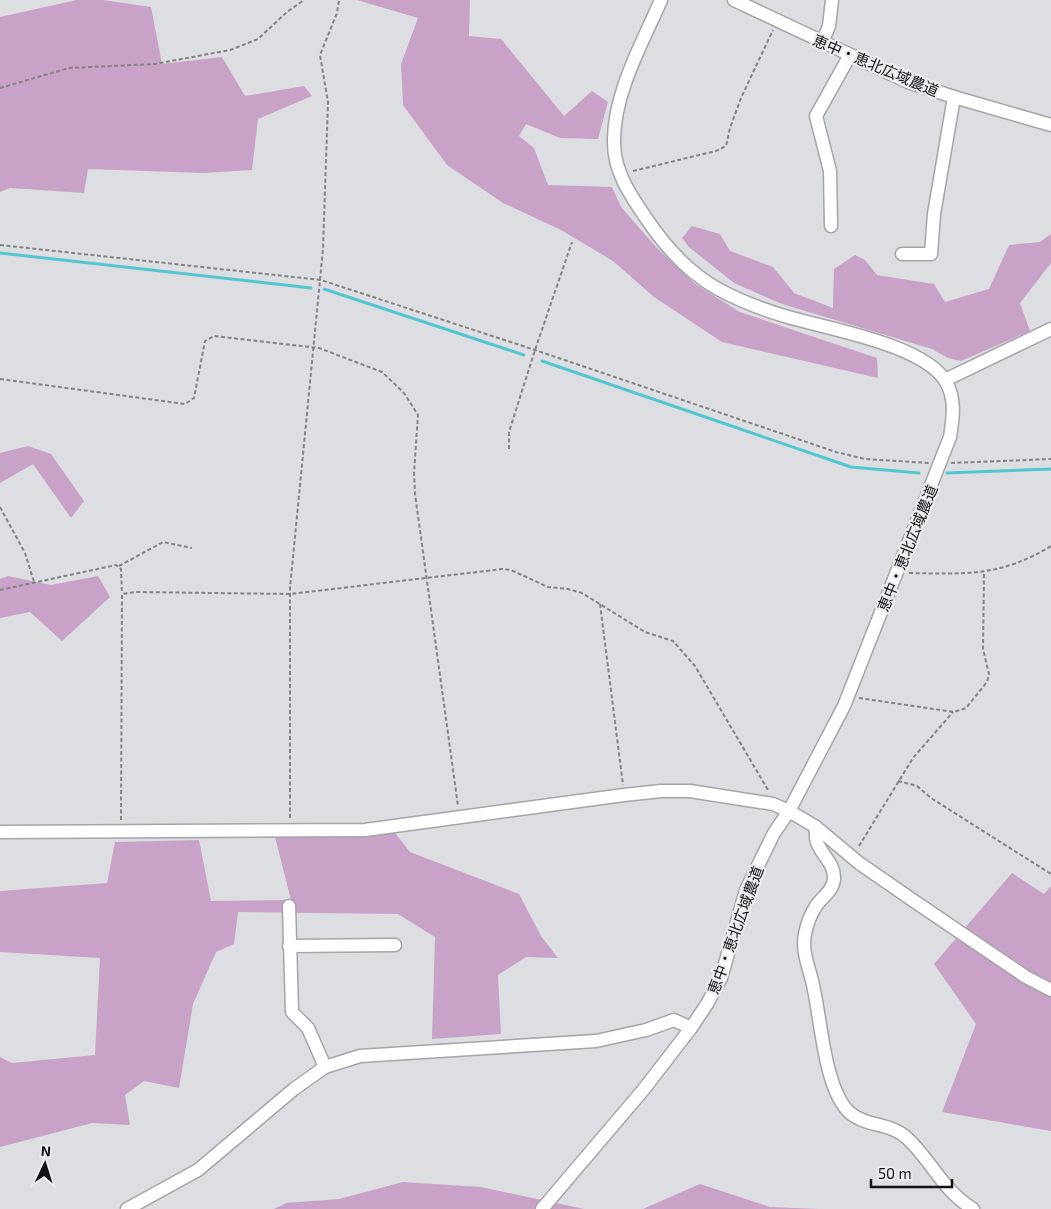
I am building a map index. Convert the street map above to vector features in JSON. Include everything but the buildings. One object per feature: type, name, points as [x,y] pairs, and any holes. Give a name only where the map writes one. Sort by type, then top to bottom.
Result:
[{"type":"street","name":"恵中・恵北広域農道","points":[[542,1209],[691,1028],[721,978],[746,890],[774,833],[789,811],[847,697],[950,437],[953,415],[951,394],[945,380],[925,360],[908,352],[742,301],[717,289],[689,269],[655,231],[629,193],[621,176],[614,156],[614,142],[618,108],[628,78],[661,0]]},
{"type":"street","name":"恵中・恵北広域農道","points":[[734,0],[908,82],[1051,125]]},
{"type":"street","points":[[822,43],[829,26],[832,0]]},
{"type":"street","points":[[831,226],[830,172],[816,116],[850,55]]},
{"type":"street","points":[[902,254],[931,254],[934,214],[954,97]]},
{"type":"street","points":[[945,380],[1051,329]]},
{"type":"street","points":[[0,832],[290,832],[365,830],[661,790],[690,790],[773,804],[789,811],[816,827],[852,856],[1026,977],[1051,990]]},
{"type":"street","points":[[816,827],[817,842],[831,865],[834,877],[830,890],[816,905],[808,922],[804,951],[814,988],[827,1064],[835,1088],[848,1111],[855,1117],[900,1132],[918,1151],[940,1180],[973,1209]]},
{"type":"street","points":[[290,906],[292,1012],[308,1028],[325,1067]]},
{"type":"street","points":[[290,946],[395,945]]},
{"type":"street","points":[[126,1209],[198,1170],[294,1089],[325,1067],[360,1056],[596,1041],[646,1030],[674,1020],[691,1028]]},
{"type":"path","points":[[0,88],[69,68],[155,64],[230,50],[258,39],[286,12],[304,0]]},
{"type":"path","points":[[290,832],[290,594],[321,280],[328,102],[328,90],[320,64],[320,55],[338,13],[339,0]]},
{"type":"path","points":[[621,176],[716,152],[726,146],[730,128],[741,98],[777,21]]},
{"type":"path","points":[[509,449],[509,432],[572,242]]},
{"type":"path","points":[[0,245],[321,280],[836,452],[865,459],[940,463],[1051,459]]},
{"type":"path","points":[[0,379],[185,404],[194,398],[203,348],[208,337],[214,336],[314,347],[382,372],[413,404],[418,415],[414,480],[459,818]]},
{"type":"path","points":[[0,507],[25,553],[34,583]]},
{"type":"path","points":[[0,590],[119,566],[163,542],[192,548]]},
{"type":"path","points":[[897,572],[984,572],[1011,565],[1051,546]]},
{"type":"path","points":[[119,566],[122,576],[121,832]]},
{"type":"path","points":[[122,594],[136,592],[290,594],[502,569],[510,570],[548,587],[568,589],[582,593],[645,632],[673,641],[684,652],[695,666],[767,789],[773,804]]},
{"type":"path","points":[[847,697],[953,712],[966,708],[987,682],[989,674],[983,649],[984,572]]},
{"type":"path","points":[[600,604],[624,795]]},
{"type":"path","points":[[852,856],[919,749],[953,712]]},
{"type":"path","points":[[898,781],[918,786],[932,798],[1051,874]]},
{"type":"shaded area","points":[[77,0],[103,0],[151,7],[162,64],[222,57],[245,96],[304,86],[312,96],[258,119],[252,170],[203,173],[88,169],[84,193],[10,188],[0,192],[0,17]]},
{"type":"shaded area","points":[[357,0],[470,0],[469,36],[501,39],[564,116],[592,91],[608,102],[598,139],[560,138],[526,124],[519,136],[534,148],[548,185],[612,187],[621,207],[656,247],[695,284],[740,312],[877,358],[878,378],[722,342],[654,297],[613,261],[561,230],[503,203],[447,165],[403,105],[401,64],[418,18]]},
{"type":"shaded area","points":[[692,226],[720,234],[730,251],[773,267],[794,293],[833,308],[834,269],[855,255],[865,260],[877,275],[934,284],[945,302],[989,289],[1009,245],[1040,242],[1051,234],[1051,263],[1020,303],[1030,331],[961,361],[948,358],[932,349],[782,304],[734,283],[689,247],[682,238]]},
{"type":"shaded area","points":[[28,446],[51,454],[84,501],[71,518],[33,464],[0,483],[0,453]]},
{"type":"shaded area","points":[[8,576],[51,585],[98,576],[110,597],[62,641],[30,612],[0,618],[0,579]]},
{"type":"shaded area","points":[[395,833],[410,852],[519,894],[541,936],[558,958],[526,957],[498,975],[501,1034],[432,1039],[435,937],[398,914],[238,912],[234,944],[216,952],[193,1004],[179,1088],[144,1081],[125,1095],[130,1125],[92,1123],[0,1147],[0,1057],[12,1063],[95,1055],[100,958],[0,952],[0,891],[107,883],[115,842],[199,840],[211,901],[291,900],[275,837]]},
{"type":"shaded area","points":[[1012,873],[1044,894],[1051,886],[1051,1131],[942,1112],[976,1024],[934,964]]},
{"type":"shaded area","points":[[403,1182],[481,1187],[584,1209],[274,1209],[286,1203],[339,1199]]},
{"type":"shaded area","points":[[700,1184],[770,1207],[818,1209],[643,1209]]},
{"type":"waterway","points":[[0,253],[311,288]]},
{"type":"waterway","points":[[324,289],[524,355]]},
{"type":"waterway","points":[[542,361],[851,467],[919,473]]},
{"type":"waterway","points":[[947,473],[1051,469]]}]
